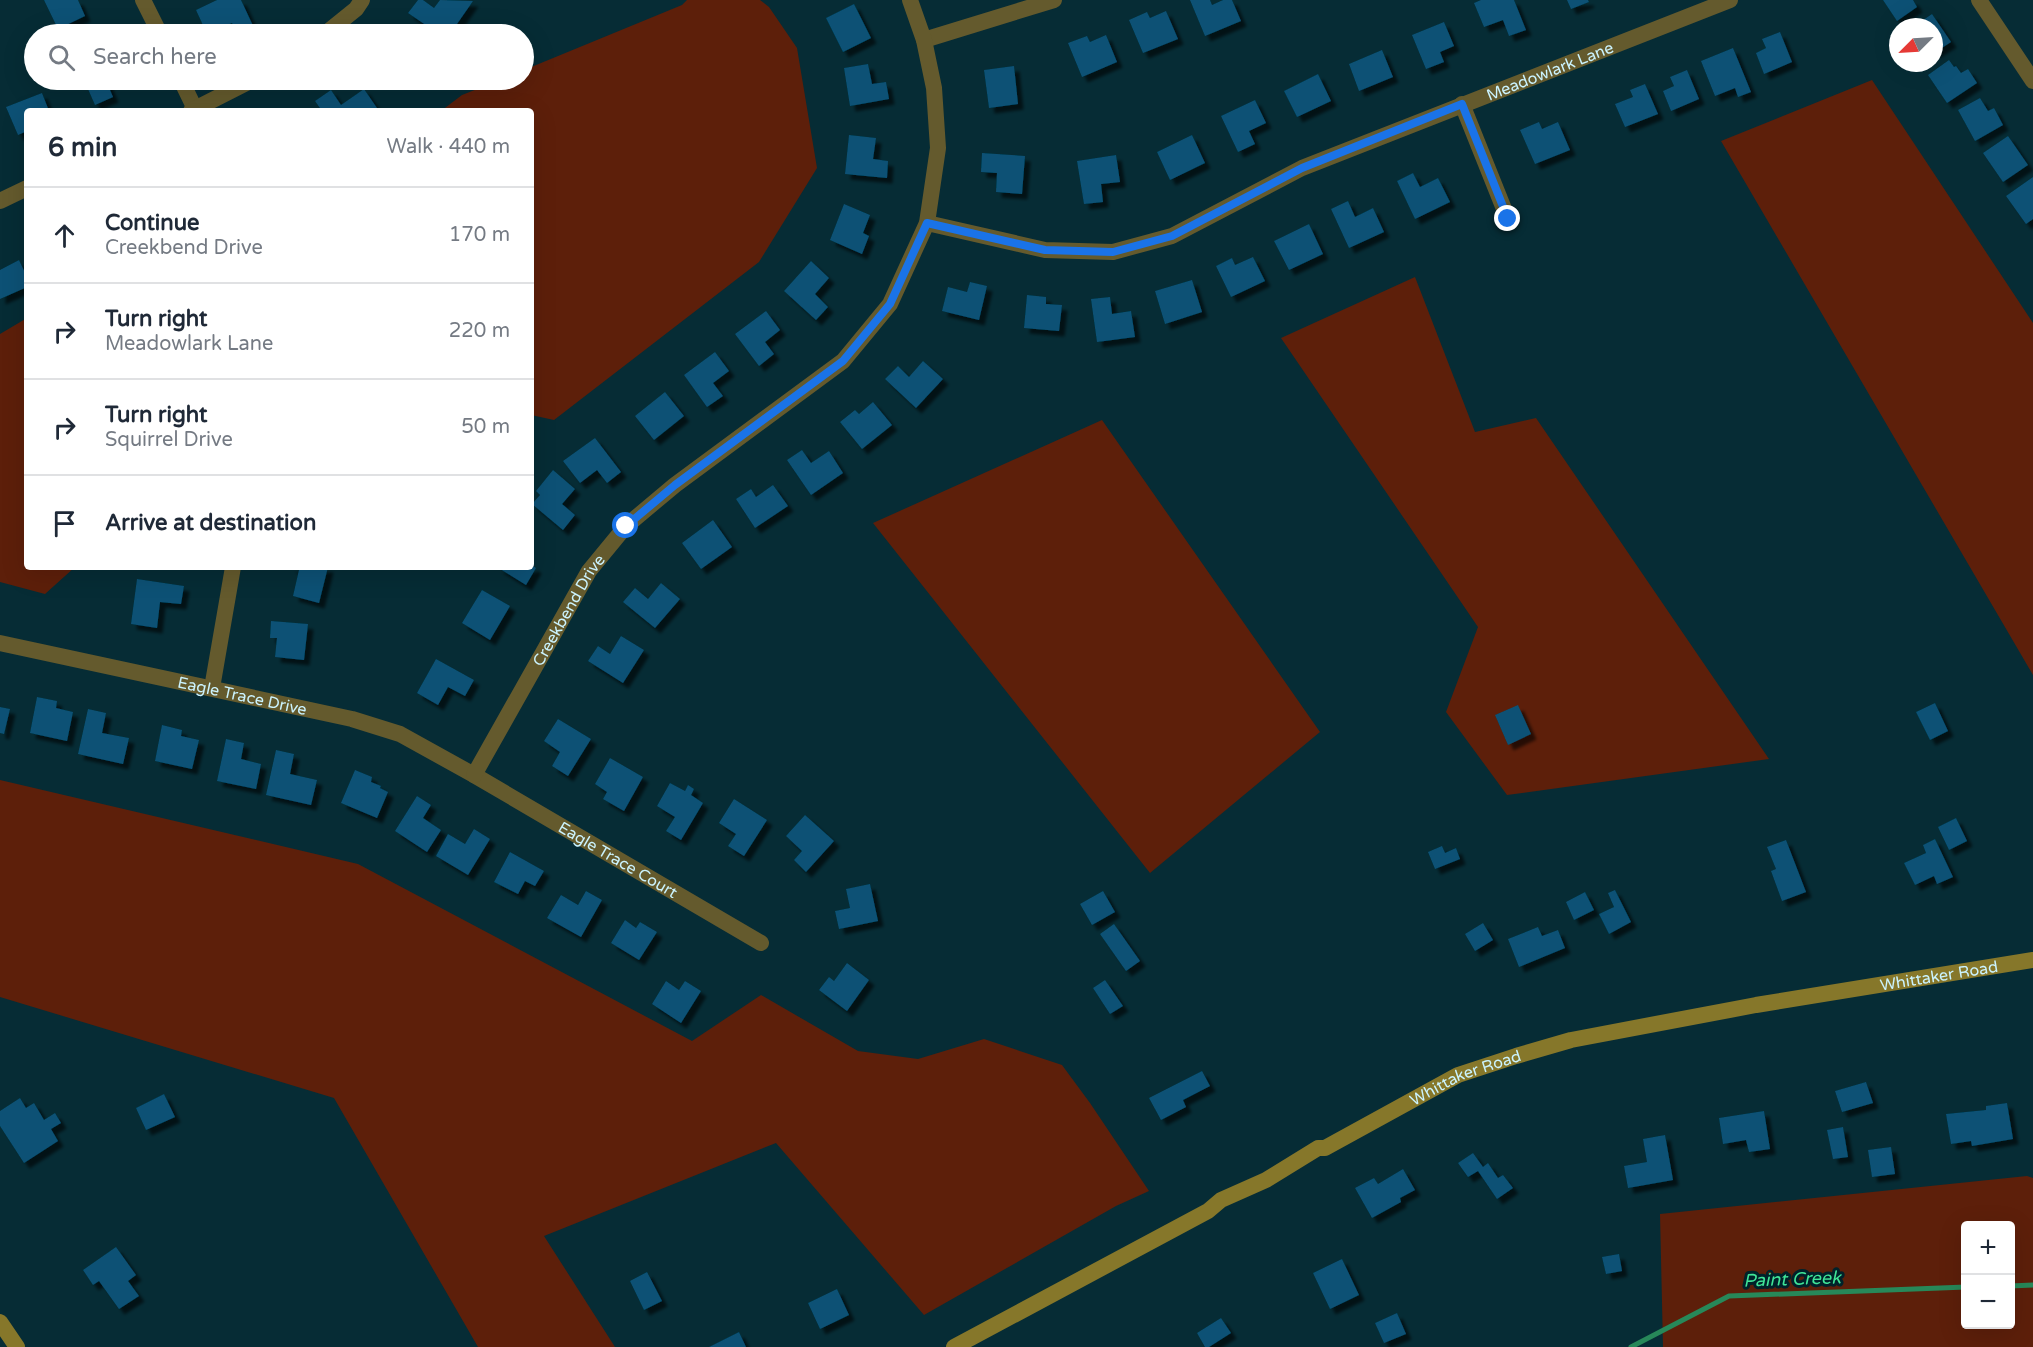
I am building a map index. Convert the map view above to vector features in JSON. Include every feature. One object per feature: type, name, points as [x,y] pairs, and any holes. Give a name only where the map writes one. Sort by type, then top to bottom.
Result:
[{"type":"main road","name":"Whittaker Road","points":[[954,1347],[1208,1210],[1221,1200],[1266,1180],[1317,1148],[1325,1148],[1458,1075],[1571,1040],[1667,1021],[2033,960]]},
{"type":"main road","points":[[0,1322],[17,1347]]},
{"type":"street","points":[[143,0],[155,24]]},
{"type":"street","points":[[337,24],[356,9],[362,0]]},
{"type":"street","name":"Creekbend Drive","points":[[474,775],[589,571],[626,526],[675,485],[843,361],[890,304],[927,223],[938,148],[934,88],[924,40],[910,0]]},
{"type":"street","points":[[924,40],[1054,0]]},
{"type":"street","name":"Meadowlark Lane","points":[[927,223],[1045,250],[1113,252],[1172,236],[1302,168],[1730,0]]},
{"type":"street","points":[[1979,0],[2033,81]]},
{"type":"street","points":[[185,90],[192,108]]},
{"type":"street","points":[[197,108],[232,90]]},
{"type":"street","points":[[1462,104],[1508,219]]},
{"type":"street","points":[[0,201],[24,189]]},
{"type":"street","points":[[212,688],[232,570]]},
{"type":"street","name":"Eagle Trace Drive","points":[[0,643],[352,719],[400,734],[474,775]]},
{"type":"street","name":"Eagle Trace Court","points":[[474,775],[761,943]]},
{"type":"shaded area","points":[[687,0],[760,0],[769,7],[797,48],[817,168],[759,262],[554,420],[534,416],[534,108],[445,108],[462,95],[475,90],[534,90],[534,66],[682,5]]},
{"type":"shaded area","points":[[1872,80],[2033,323],[2033,675],[1721,141]]},
{"type":"shaded area","points":[[1415,277],[1475,432],[1536,418],[1769,759],[1507,795],[1446,712],[1478,627],[1281,338]]},
{"type":"shaded area","points":[[24,320],[24,570],[72,570],[45,594],[0,582],[0,334]]},
{"type":"shaded area","points":[[1102,420],[1320,732],[1150,873],[873,523]]},
{"type":"shaded area","points":[[0,780],[358,864],[692,1041],[761,995],[858,1051],[918,1059],[984,1039],[1062,1065],[1149,1191],[1116,1206],[924,1315],[776,1143],[544,1236],[615,1347],[478,1347],[334,1098],[0,997]]},
{"type":"shaded area","points":[[2027,1176],[2033,1178],[2033,1347],[1663,1347],[1660,1214]]},
{"type":"building","points":[[44,0],[78,0],[85,16],[68,24],[56,24]]},
{"type":"building","points":[[217,0],[241,0],[252,24],[202,24],[196,10]]},
{"type":"building","points":[[418,0],[423,0],[434,8],[440,0],[473,1],[457,24],[424,24],[408,13]]},
{"type":"building","points":[[1190,0],[1210,0],[1212,5],[1223,0],[1232,0],[1241,21],[1205,36]]},
{"type":"building","points":[[1481,0],[1514,0],[1526,30],[1509,36],[1503,20],[1484,27],[1474,3]]},
{"type":"building","points":[[1567,0],[1588,0],[1589,2],[1571,9]]},
{"type":"building","points":[[1883,0],[1913,0],[1917,7],[1901,18],[1895,18]]},
{"type":"building","points":[[854,4],[871,38],[843,52],[826,18]]},
{"type":"building","points":[[1166,11],[1178,39],[1143,53],[1129,20],[1147,12],[1150,18]]},
{"type":"building","points":[[1444,22],[1454,46],[1440,52],[1444,62],[1426,69],[1412,35]]},
{"type":"building","points":[[1943,30],[1951,42],[1943,47]]},
{"type":"building","points":[[1780,32],[1792,62],[1764,74],[1756,53],[1766,48],[1762,39]]},
{"type":"building","points":[[1106,35],[1117,62],[1082,77],[1068,43],[1087,36],[1090,42]]},
{"type":"building","points":[[1733,48],[1751,92],[1738,97],[1735,88],[1715,96],[1701,61]]},
{"type":"building","points":[[1382,50],[1393,77],[1359,91],[1349,64]]},
{"type":"building","points":[[1949,60],[1961,73],[1968,69],[1977,83],[1947,103],[1928,75],[1932,72],[1943,72],[1943,64]]},
{"type":"building","points":[[868,64],[872,84],[886,82],[889,99],[850,106],[844,68]]},
{"type":"building","points":[[1014,66],[1018,104],[989,108],[984,70]]},
{"type":"building","points":[[1687,70],[1699,99],[1671,111],[1663,91],[1674,86],[1670,77]]},
{"type":"building","points":[[1318,74],[1331,101],[1297,117],[1284,91]]},
{"type":"building","points":[[1645,84],[1658,114],[1625,127],[1615,104],[1633,97],[1630,90]]},
{"type":"building","points":[[88,90],[110,90],[113,97],[95,105]]},
{"type":"building","points":[[331,90],[341,105],[365,90],[377,108],[320,108],[315,101]]},
{"type":"building","points":[[42,93],[48,108],[24,108],[24,132],[18,135],[6,107]]},
{"type":"building","points":[[1980,98],[1988,111],[1994,108],[2003,125],[1975,141],[1958,110]]},
{"type":"building","points":[[1255,100],[1266,123],[1249,131],[1255,144],[1238,152],[1221,116]]},
{"type":"building","points":[[1539,122],[1542,129],[1558,122],[1570,150],[1535,164],[1520,130]]},
{"type":"building","points":[[849,135],[876,138],[873,159],[888,161],[887,178],[845,174]]},
{"type":"building","points":[[1192,135],[1205,163],[1170,180],[1157,152]]},
{"type":"building","points":[[2008,136],[2028,165],[2003,182],[1983,153]]},
{"type":"building","points":[[982,153],[1025,156],[1022,194],[996,192],[997,173],[981,172]]},
{"type":"building","points":[[1116,155],[1120,182],[1101,184],[1103,202],[1084,204],[1077,161]]},
{"type":"building","points":[[1413,173],[1420,187],[1438,178],[1450,202],[1415,219],[1397,181]]},
{"type":"building","points":[[2033,177],[2033,219],[2026,224],[2006,196]]},
{"type":"building","points":[[1348,201],[1355,217],[1373,208],[1384,232],[1349,248],[1331,209]]},
{"type":"building","points":[[844,204],[870,215],[863,233],[869,236],[862,254],[830,240]]},
{"type":"building","points":[[1309,224],[1323,254],[1289,270],[1274,241]]},
{"type":"building","points":[[1253,257],[1265,281],[1231,297],[1216,266],[1232,258],[1235,265]]},
{"type":"building","points":[[19,260],[24,271],[24,288],[0,299],[0,270]]},
{"type":"building","points":[[811,261],[829,278],[815,294],[828,307],[816,320],[784,291]]},
{"type":"building","points":[[1192,280],[1202,312],[1165,324],[1155,291]]},
{"type":"building","points":[[970,282],[987,286],[979,320],[942,311],[948,287],[967,292]]},
{"type":"building","points":[[1027,295],[1046,297],[1046,304],[1062,305],[1059,331],[1024,328]]},
{"type":"building","points":[[1110,297],[1112,314],[1131,311],[1135,337],[1097,342],[1091,299]]},
{"type":"building","points":[[766,311],[780,330],[765,342],[774,354],[759,366],[735,334]]},
{"type":"building","points":[[715,352],[729,371],[713,383],[723,396],[707,407],[684,375]]},
{"type":"building","points":[[923,361],[943,379],[916,408],[885,379],[898,366],[909,377]]},
{"type":"building","points":[[665,392],[684,416],[654,440],[635,416]]},
{"type":"building","points":[[873,402],[892,425],[862,449],[840,422],[855,410],[859,414]]},
{"type":"building","points":[[595,438],[621,472],[607,483],[597,470],[580,483],[563,461]]},
{"type":"building","points":[[802,450],[811,463],[829,451],[843,473],[811,495],[787,460]]},
{"type":"building","points":[[553,470],[575,489],[562,504],[575,515],[563,530],[534,506],[534,502],[540,495],[536,491]]},
{"type":"building","points":[[773,485],[788,506],[755,528],[736,499],[751,489],[756,497]]},
{"type":"building","points":[[713,520],[732,547],[701,569],[682,543]]},
{"type":"building","points":[[534,567],[536,568],[526,585],[502,570],[534,570]]},
{"type":"building","points":[[299,570],[327,570],[319,603],[293,596]]},
{"type":"building","points":[[137,579],[184,586],[181,604],[160,602],[157,628],[131,624]]},
{"type":"building","points":[[661,583],[680,599],[655,628],[623,602],[635,588],[648,599]]},
{"type":"building","points":[[482,590],[510,606],[490,640],[462,623]]},
{"type":"building","points":[[271,621],[308,624],[304,660],[275,657],[277,638],[270,638]]},
{"type":"building","points":[[621,636],[644,650],[623,683],[588,661],[598,646],[610,654]]},
{"type":"building","points":[[436,659],[474,680],[465,696],[448,687],[438,705],[417,693]]},
{"type":"building","points":[[37,697],[57,701],[56,708],[73,712],[67,741],[30,733]]},
{"type":"building","points":[[1935,703],[1948,731],[1930,740],[1916,712]]},
{"type":"building","points":[[1518,705],[1531,734],[1508,745],[1495,715]]},
{"type":"building","points":[[0,707],[10,709],[4,734],[0,733]]},
{"type":"building","points":[[88,709],[106,713],[102,733],[129,738],[123,764],[78,754]]},
{"type":"building","points":[[558,719],[591,739],[568,776],[552,766],[560,752],[544,741]]},
{"type":"building","points":[[162,725],[182,730],[181,736],[199,740],[192,769],[155,761]]},
{"type":"building","points":[[226,739],[244,743],[241,759],[261,764],[256,789],[217,781]]},
{"type":"building","points":[[276,750],[294,754],[290,774],[317,780],[311,805],[266,795]]},
{"type":"building","points":[[610,758],[643,777],[624,811],[603,799],[607,792],[595,784]]},
{"type":"building","points":[[355,770],[372,777],[371,782],[388,792],[377,818],[341,803]]},
{"type":"building","points":[[670,783],[685,791],[688,785],[694,789],[691,795],[703,803],[681,840],[666,831],[675,817],[657,806]]},
{"type":"building","points":[[417,796],[431,805],[423,818],[441,830],[427,852],[395,831]]},
{"type":"building","points":[[734,799],[767,820],[744,856],[728,846],[736,834],[719,823]]},
{"type":"building","points":[[805,815],[834,841],[806,872],[794,860],[802,851],[786,836]]},
{"type":"building","points":[[1956,818],[1967,841],[1949,850],[1938,827]]},
{"type":"building","points":[[474,829],[490,839],[468,875],[436,856],[448,834],[465,844]]},
{"type":"building","points":[[1935,839],[1953,877],[1937,884],[1934,876],[1915,885],[1904,863],[1926,853],[1923,845]]},
{"type":"building","points":[[1786,840],[1806,892],[1782,901],[1771,871],[1776,869],[1767,847]]},
{"type":"building","points":[[1442,846],[1445,853],[1456,848],[1460,859],[1435,869],[1428,852]]},
{"type":"building","points":[[510,852],[544,871],[535,886],[525,881],[518,894],[494,882]]},
{"type":"building","points":[[870,884],[878,921],[839,929],[835,911],[850,908],[846,889]]},
{"type":"building","points":[[1615,890],[1631,922],[1609,934],[1599,914],[1614,907],[1608,893]]},
{"type":"building","points":[[586,891],[602,900],[581,937],[547,918],[561,895],[578,905]]},
{"type":"building","points":[[1103,891],[1115,912],[1092,925],[1080,904]]},
{"type":"building","points":[[1585,892],[1594,910],[1574,920],[1566,902]]},
{"type":"building","points":[[625,920],[636,928],[640,922],[657,932],[639,960],[611,943]]},
{"type":"building","points":[[1483,923],[1493,940],[1475,951],[1465,934]]},
{"type":"building","points":[[1114,924],[1140,961],[1126,971],[1100,934]]},
{"type":"building","points":[[1538,927],[1542,936],[1558,930],[1565,948],[1519,967],[1508,939]]},
{"type":"building","points":[[847,963],[869,980],[847,1011],[819,990],[829,977],[834,981]]},
{"type":"building","points":[[1105,980],[1123,1006],[1110,1014],[1093,988]]},
{"type":"building","points":[[666,981],[679,990],[685,981],[701,991],[681,1023],[652,1004]]},
{"type":"building","points":[[1202,1071],[1210,1086],[1183,1100],[1186,1107],[1161,1120],[1149,1098]]},
{"type":"building","points":[[1866,1082],[1873,1103],[1842,1112],[1835,1091]]},
{"type":"building","points":[[164,1094],[175,1117],[146,1130],[136,1108]]},
{"type":"building","points":[[20,1098],[26,1108],[34,1103],[44,1120],[55,1113],[61,1123],[51,1129],[58,1141],[24,1163],[0,1126],[0,1111]]},
{"type":"building","points":[[2007,1103],[2013,1139],[1972,1146],[1971,1141],[1951,1144],[1946,1114],[1986,1110],[1986,1106]]},
{"type":"building","points":[[1764,1111],[1770,1149],[1749,1152],[1746,1140],[1723,1144],[1719,1118]]},
{"type":"building","points":[[1843,1127],[1848,1157],[1833,1159],[1827,1130]]},
{"type":"building","points":[[1665,1135],[1673,1180],[1628,1188],[1624,1166],[1647,1162],[1643,1139]]},
{"type":"building","points":[[1891,1147],[1895,1174],[1872,1177],[1868,1150]]},
{"type":"building","points":[[1473,1153],[1483,1167],[1488,1163],[1498,1178],[1503,1175],[1513,1188],[1497,1199],[1478,1171],[1468,1177],[1458,1163]]},
{"type":"building","points":[[1403,1169],[1415,1190],[1400,1198],[1401,1202],[1372,1218],[1355,1188],[1374,1178],[1378,1184]]},
{"type":"building","points":[[116,1247],[136,1275],[128,1281],[139,1296],[119,1309],[99,1281],[93,1285],[83,1270]]},
{"type":"building","points":[[1619,1254],[1622,1271],[1606,1274],[1602,1257]]},
{"type":"building","points":[[1342,1259],[1359,1295],[1330,1309],[1313,1273]]},
{"type":"building","points":[[647,1272],[662,1301],[644,1310],[630,1281]]},
{"type":"building","points":[[837,1289],[849,1315],[820,1329],[808,1303]]},
{"type":"building","points":[[1397,1313],[1406,1334],[1384,1343],[1375,1323]]},
{"type":"building","points":[[1221,1318],[1231,1333],[1209,1347],[1205,1347],[1197,1333]]},
{"type":"building","points":[[739,1332],[746,1347],[709,1347]]},
{"type":"waterway","name":"Paint Creek","points":[[2015,1286],[2033,1285]]},
{"type":"waterway","name":"Paint Creek","points":[[1631,1347],[1729,1296],[1961,1287]]},
{"type":"route","points":[[626,526],[675,485],[843,361],[890,304],[927,223],[1045,250],[1113,252],[1172,236],[1302,168],[1462,104],[1508,219]]}]
